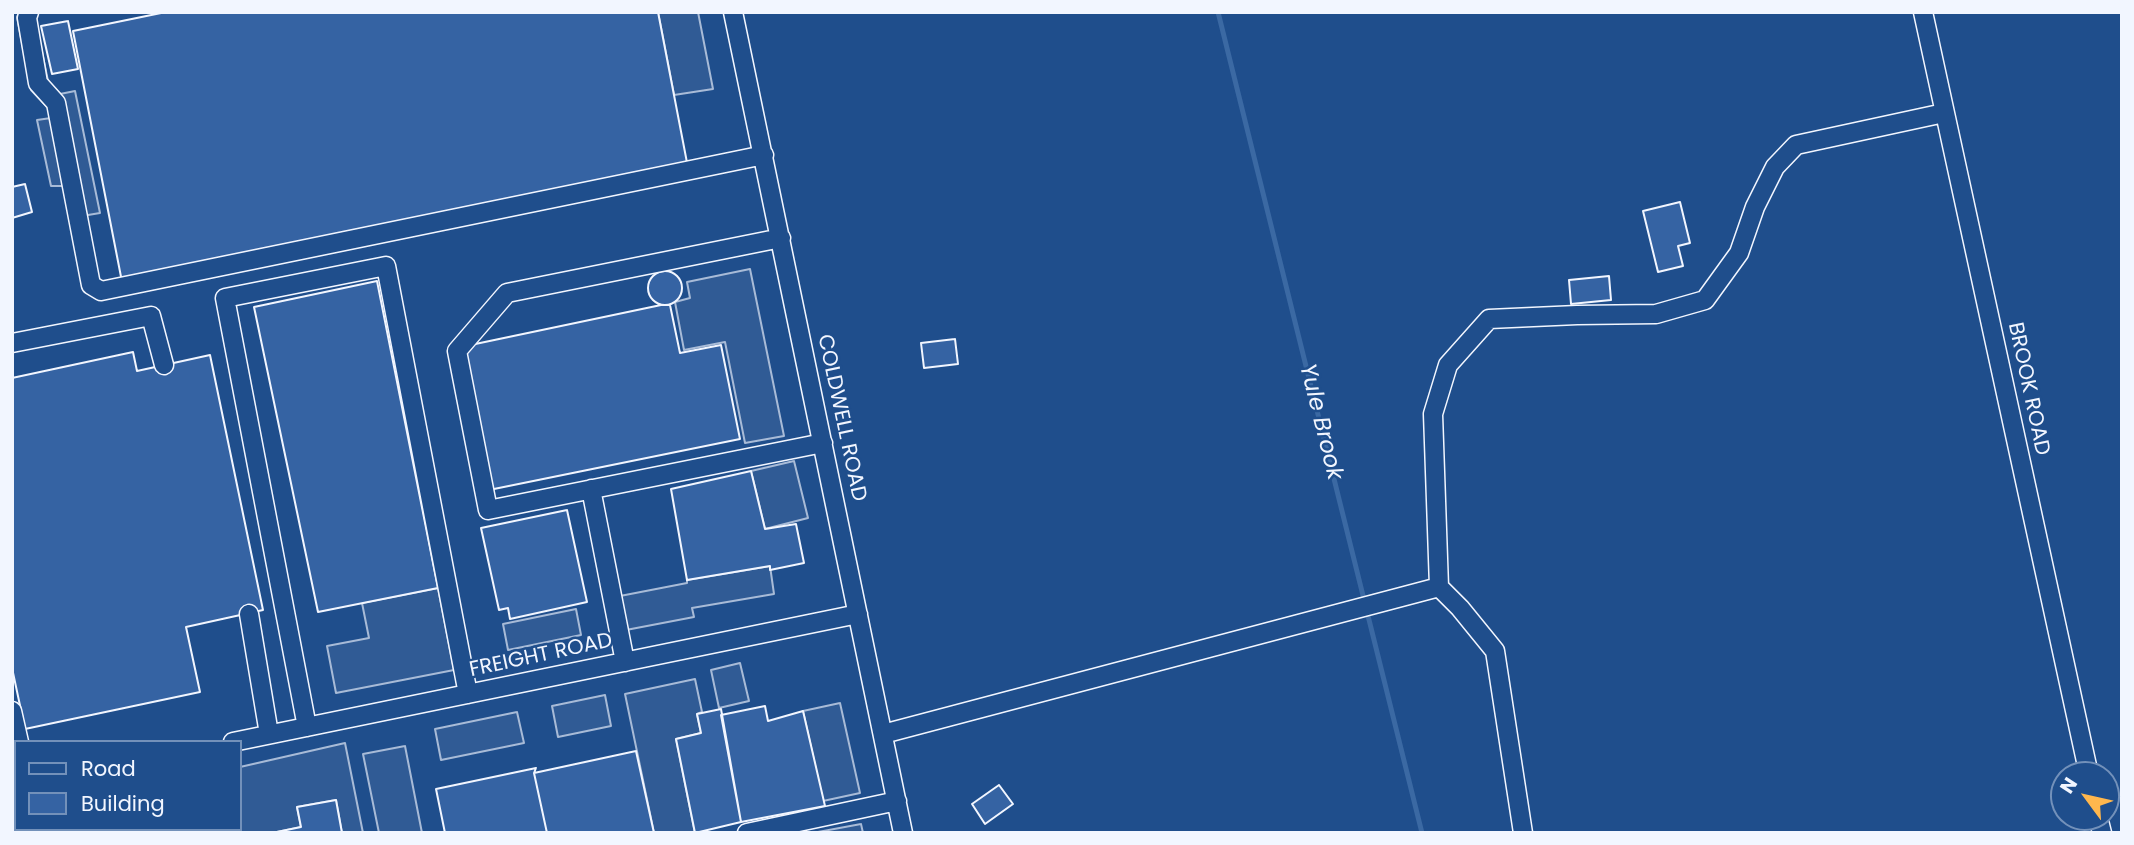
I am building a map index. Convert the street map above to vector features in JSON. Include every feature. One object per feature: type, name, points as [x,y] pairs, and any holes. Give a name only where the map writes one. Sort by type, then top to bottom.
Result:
[{"type":"street","points":[[29,12],[27,19],[38,83],[56,103],[91,285],[101,291],[764,155]]},
{"type":"street","name":"COLDWELL ROAD","points":[[733,12],[903,833]]},
{"type":"street","name":"BROOK ROAD","points":[[1923,12],[2086,761]]},
{"type":"street","points":[[1523,833],[1495,652],[1460,608],[1438,587],[1433,414],[1448,365],[1489,319],[1656,314],[1705,300],[1739,253],[1755,207],[1775,167],[1796,145],[1944,113]]},
{"type":"street","points":[[781,237],[507,293],[457,351],[488,510],[823,443]]},
{"type":"street","points":[[307,727],[225,298],[387,266],[468,694]]},
{"type":"street","points":[[12,342],[151,316],[164,365]]},
{"type":"street","points":[[591,489],[625,662]]},
{"type":"street","points":[[883,734],[1438,587]]},
{"type":"street","points":[[249,614],[269,734]]},
{"type":"street","name":"FREIGHT ROAD","points":[[242,740],[858,614]]},
{"type":"street","points":[[12,712],[19,740]]},
{"type":"street","points":[[747,833],[897,801]]},
{"type":"shaded area","points":[[19,12],[38,12],[35,18],[48,81],[60,94],[75,91],[100,213],[70,218],[63,186],[51,186],[37,120],[51,118],[50,110],[31,90],[17,17]]},
{"type":"shaded area","points":[[658,12],[698,12],[713,89],[674,95]]},
{"type":"shaded area","points":[[750,269],[784,436],[745,443],[725,342],[684,350],[675,302],[690,298],[687,282]]},
{"type":"shaded area","points":[[794,461],[808,518],[765,529],[751,471]]},
{"type":"shaded area","points":[[770,566],[774,594],[692,608],[694,617],[626,630],[620,596],[687,583],[687,580]]},
{"type":"shaded area","points":[[438,588],[454,670],[336,693],[327,646],[369,638],[362,603]]},
{"type":"shaded area","points":[[576,609],[581,635],[508,650],[503,624]]},
{"type":"shaded area","points":[[740,663],[749,701],[719,708],[711,670]]},
{"type":"shaded area","points":[[695,679],[702,712],[697,714],[701,733],[676,739],[695,833],[654,833],[625,694]]},
{"type":"shaded area","points":[[605,695],[611,726],[558,737],[552,706]]},
{"type":"shaded area","points":[[840,703],[860,793],[823,801],[803,711]]},
{"type":"shaded area","points":[[517,712],[524,743],[441,760],[435,729]]},
{"type":"shaded area","points":[[345,743],[363,833],[342,833],[336,800],[297,807],[301,827],[272,833],[93,833],[242,831],[242,767]]},
{"type":"shaded area","points":[[405,746],[422,833],[379,833],[363,754]]},
{"type":"shaded area","points":[[861,824],[863,833],[818,833],[818,832]]},
{"type":"building","points":[[166,12],[658,12],[689,173],[123,287],[73,31]]},
{"type":"building","points":[[68,21],[78,69],[52,74],[41,26]]},
{"type":"building","points":[[25,184],[32,212],[12,218],[12,187]]},
{"type":"building","points":[[1680,202],[1690,243],[1678,246],[1683,266],[1658,272],[1643,211]]},
{"type":"building","points":[[665,271],[677,276],[682,288],[677,300],[665,305],[653,300],[648,288],[653,276]]},
{"type":"building","points":[[1609,276],[1611,300],[1571,304],[1569,280]]},
{"type":"building","points":[[377,281],[438,588],[318,612],[254,307]]},
{"type":"building","points":[[670,305],[680,353],[721,345],[740,439],[489,490],[461,347]]},
{"type":"building","points":[[955,339],[958,364],[924,368],[921,343]]},
{"type":"building","points":[[133,352],[137,371],[210,355],[263,610],[186,627],[200,692],[25,729],[12,668],[12,378]]},
{"type":"building","points":[[751,471],[765,529],[796,524],[804,563],[687,580],[671,489]]},
{"type":"building","points":[[567,510],[587,602],[510,619],[508,608],[499,610],[481,528]]},
{"type":"building","points":[[765,706],[768,721],[803,711],[825,806],[741,822],[721,715]]},
{"type":"building","points":[[721,709],[741,822],[695,833],[676,739],[701,733],[697,714]]},
{"type":"building","points":[[12,747],[14,790],[12,790]]},
{"type":"building","points":[[636,751],[654,833],[547,833],[534,773]]},
{"type":"building","points":[[536,768],[534,773],[547,833],[445,833],[436,789]]},
{"type":"building","points":[[999,785],[1013,804],[985,824],[972,804]]},
{"type":"building","points":[[336,800],[342,833],[272,833],[301,827],[297,807]]},
{"type":"waterway","name":"Yule Brook","points":[[1218,12],[1422,833]]}]
